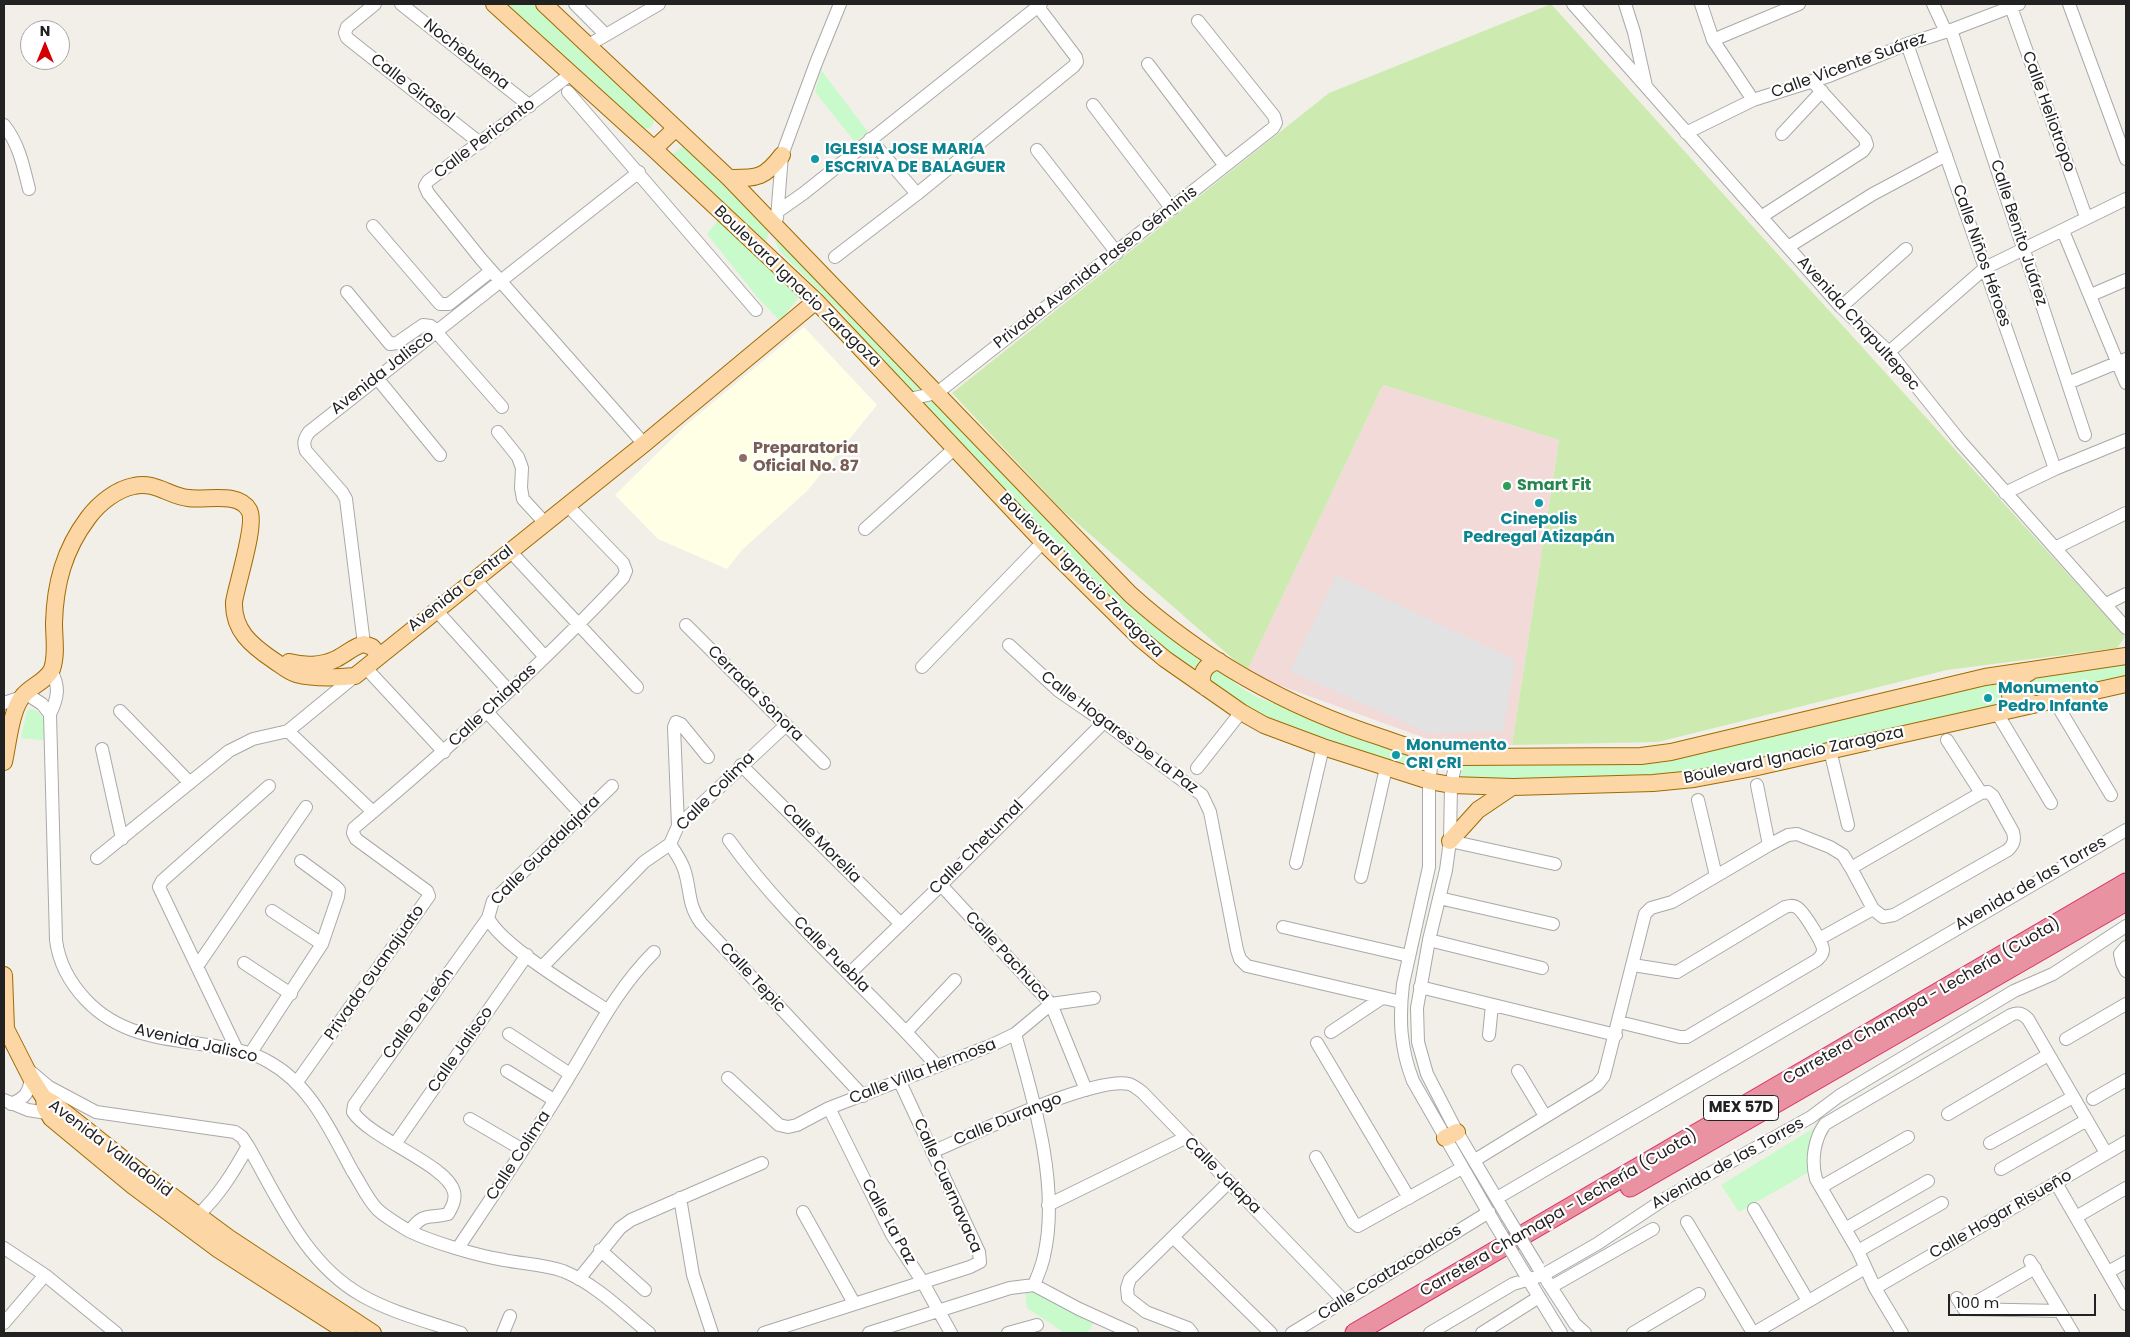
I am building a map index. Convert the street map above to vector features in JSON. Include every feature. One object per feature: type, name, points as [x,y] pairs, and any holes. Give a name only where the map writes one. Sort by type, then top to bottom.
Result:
[{"type":"highway","name":"Carretera Chamapa - Lechería (Cuota)","points":[[1355,1333],[2126,883]]},
{"type":"highway","name":"Carretera Chamapa - Lechería (Cuota)","points":[[1381,1333],[2126,901]]},
{"type":"main road","name":"Boulevard Ignacio Zaragoza","points":[[494,4],[654,149],[816,301],[1043,542],[1141,639],[1206,688],[1264,725],[1386,768],[1429,781],[1451,785],[1513,787],[1653,783],[1694,779],[2125,686]]},
{"type":"main road","name":"Boulevard Ignacio Zaragoza","points":[[544,4],[675,128],[776,219],[937,393],[1130,594],[1181,636],[1264,689],[1299,707],[1364,732],[1433,755],[1457,757],[1641,756],[1671,752],[1956,683],[2126,656]]},
{"type":"main road","points":[[654,149],[675,128]]},
{"type":"main road","points":[[729,178],[745,178],[766,174],[782,155]]},
{"type":"main road","points":[[776,219],[771,242],[775,252],[850,326],[856,343]]},
{"type":"main road","name":"Avenida Central","points":[[360,671],[644,444],[816,301]]},
{"type":"main road","name":"Avenida Jalisco","points":[[51,671],[59,574],[75,538],[88,518],[104,501],[126,488],[147,484],[187,498],[228,498],[245,505],[250,511],[252,517],[250,535],[236,589],[234,613],[241,632],[261,652],[290,671],[309,676],[360,671]]},
{"type":"main road","points":[[274,661],[297,664],[322,663],[335,659],[364,644],[372,647],[380,654]]},
{"type":"main road","points":[[1206,688],[1202,683],[1203,671],[1211,663],[1219,661]]},
{"type":"main road","points":[[2034,670],[2015,681],[2010,696],[2018,702],[2047,702]]},
{"type":"main road","points":[[4,762],[16,711],[24,695],[51,671]]},
{"type":"main road","points":[[1450,841],[1478,810],[1513,787]]},
{"type":"main road","points":[[4,975],[5,1021],[28,1073],[46,1106]]},
{"type":"main road","name":"Avenida Valladolid","points":[[348,1333],[219,1250],[133,1186],[46,1106],[53,1103],[229,1238],[373,1333]]},
{"type":"street","name":"Calle Girasol","points":[[375,4],[347,28],[345,33],[347,38],[480,143]]},
{"type":"street","name":"Nochebuena","points":[[402,4],[530,106]]},
{"type":"street","points":[[575,4],[605,34]]},
{"type":"street","points":[[587,46],[659,4]]},
{"type":"street","points":[[776,219],[782,155],[840,4]]},
{"type":"street","name":"Avenida Chapultepec","points":[[1574,4],[1646,89],[1841,307],[1889,352],[1960,441],[2126,628]]},
{"type":"street","points":[[1625,4],[1634,32],[1646,89]]},
{"type":"street","points":[[1701,4],[1713,40],[1753,100]]},
{"type":"street","points":[[1713,40],[1799,4]]},
{"type":"street","name":"Calle Benito Juárez","points":[[1933,4],[1949,31],[2024,249],[2085,436]]},
{"type":"street","points":[[2069,4],[2126,159]]},
{"type":"street","points":[[776,219],[870,138],[1038,5],[1076,57],[1077,62],[917,194],[835,256]]},
{"type":"street","name":"Calle Vicente Suárez","points":[[1686,133],[1753,100],[1812,81],[1907,44],[1949,31],[2015,6]]},
{"type":"street","name":"Calle Heliotropo","points":[[2015,6],[2086,217]]},
{"type":"street","name":"Privada Avenida Paseo Géminis","points":[[909,399],[937,393],[1117,253],[1273,128],[1276,123],[1274,116],[1198,21]]},
{"type":"street","name":"Calle Niños Héroes","points":[[1907,44],[2055,468]]},
{"type":"street","points":[[1148,64],[1225,166]]},
{"type":"street","name":"Calle Pericanto","points":[[571,74],[428,181],[425,186],[428,193],[500,282],[644,444]]},
{"type":"street","points":[[1761,217],[1863,151],[1867,145],[1865,138],[1812,81]]},
{"type":"street","points":[[1782,134],[1822,91]]},
{"type":"street","points":[[568,92],[756,310]]},
{"type":"street","points":[[1093,105],[1172,209]]},
{"type":"street","points":[[4,125],[8,138],[20,154],[29,188]]},
{"type":"street","points":[[870,138],[917,194]]},
{"type":"street","points":[[1037,150],[1117,253]]},
{"type":"street","points":[[1788,247],[1873,194],[1946,155]]},
{"type":"street","name":"Avenida Jalisco","points":[[364,644],[346,499],[306,451],[305,437],[376,378],[638,172]]},
{"type":"street","points":[[1889,352],[1985,268],[2126,199]]},
{"type":"street","points":[[373,226],[440,304],[449,304],[491,271]]},
{"type":"street","points":[[2063,231],[2090,295],[2122,361],[2126,383]]},
{"type":"street","points":[[1841,307],[1906,249]]},
{"type":"street","points":[[2090,295],[2126,280]]},
{"type":"street","points":[[347,292],[390,344],[397,342],[427,324],[436,331],[502,407]]},
{"type":"street","points":[[2068,383],[2122,361]]},
{"type":"street","points":[[376,378],[440,455]]},
{"type":"street","points":[[498,432],[518,457],[522,468],[521,488],[523,499],[545,523]]},
{"type":"street","points":[[2005,493],[2055,468],[2126,440]]},
{"type":"street","points":[[865,529],[955,448]]},
{"type":"street","name":"Calle Chiapas","points":[[353,834],[354,828],[444,752],[580,624],[624,578],[626,571],[623,563],[567,505]]},
{"type":"street","points":[[2055,548],[2126,513]]},
{"type":"street","points":[[922,667],[1043,542]]},
{"type":"street","points":[[510,551],[637,687]]},
{"type":"street","points":[[475,579],[544,658]]},
{"type":"street","points":[[2106,604],[2126,594]]},
{"type":"street","points":[[436,610],[509,691]]},
{"type":"street","name":"Cerrada Sonora","points":[[686,625],[824,763]]},
{"type":"street","name":"Calle Hogares De La Paz","points":[[1009,645],[1059,691],[1196,789],[1208,803],[1237,950],[1240,959],[1247,966],[1401,1002]]},
{"type":"street","name":"Avenida Jalisco","points":[[51,671],[56,680],[58,690],[57,701],[50,714],[56,940],[58,955],[65,971],[78,991],[98,1012],[139,1034],[237,1050],[267,1060],[297,1082],[317,1108],[366,1195],[377,1209],[410,1232],[498,1259],[563,1271],[596,1290],[649,1333]]},
{"type":"street","points":[[360,671],[444,752]]},
{"type":"street","name":"Avenida Central","points":[[97,858],[240,744],[288,731],[360,671]]},
{"type":"street","points":[[4,703],[24,695],[42,704],[50,714]]},
{"type":"street","points":[[2047,702],[2111,795]]},
{"type":"street","points":[[120,711],[190,784]]},
{"type":"street","points":[[487,712],[582,815]]},
{"type":"street","points":[[1197,768],[1241,712]]},
{"type":"street","points":[[1997,713],[2051,803]]},
{"type":"street","points":[[678,826],[674,727],[676,722],[681,724],[708,757]]},
{"type":"street","name":"Calle Chetumal","points":[[849,974],[1104,722]]},
{"type":"street","name":"Calle Colima","points":[[542,967],[644,862],[670,844],[678,826],[786,725]]},
{"type":"street","points":[[288,731],[373,812]]},
{"type":"street","points":[[1947,740],[1981,793]]},
{"type":"street","points":[[1296,863],[1323,747]]},
{"type":"street","points":[[102,749],[122,839]]},
{"type":"street","points":[[1830,750],[1848,825]]},
{"type":"street","points":[[1433,755],[1429,781],[1429,867],[1409,956],[1401,1002],[1400,1028],[1406,1062],[1413,1080],[1451,1135],[1475,1160],[1551,1287],[1575,1324],[1585,1333]]},
{"type":"street","points":[[1457,757],[1451,785],[1450,841],[1420,987],[1416,1027],[1421,1058],[1462,1168],[1561,1333]]},
{"type":"street","name":"Calle Morelia","points":[[742,765],[901,924]]},
{"type":"street","points":[[1361,877],[1386,768]]},
{"type":"street","points":[[1757,785],[1769,845]]},
{"type":"street","points":[[237,1050],[198,965],[159,887],[162,881],[269,786]]},
{"type":"street","name":"Calle Guadalajara","points":[[607,1010],[542,967],[492,926],[488,918],[492,901],[612,786]]},
{"type":"street","points":[[1475,1160],[1597,1085],[1604,1076],[1608,1068],[1647,910],[1668,905],[1769,845],[1788,835],[1797,834],[1838,852],[1851,868],[1873,908],[1883,916],[1894,915],[2008,850],[2013,845],[2015,839],[2014,832],[1993,796],[1988,792],[1981,793],[1851,868]]},
{"type":"street","points":[[1698,800],[1716,876]]},
{"type":"street","points":[[198,965],[306,807]]},
{"type":"street","name":"Avenida de las Torres","points":[[1497,1198],[2126,830]]},
{"type":"street","name":"Privada Guanajuato","points":[[297,1082],[428,896],[426,891],[356,839],[353,834]]},
{"type":"street","name":"Calle Puebla","points":[[729,840],[766,889],[906,1031],[937,1066]]},
{"type":"street","points":[[1450,841],[1555,864]]},
{"type":"street","name":"Calle Tepic","points":[[670,844],[685,870],[689,900],[693,912],[701,923],[863,1096]]},
{"type":"street","points":[[250,1054],[322,944],[338,897],[339,890],[301,861]]},
{"type":"street","name":"Calle Pachuca","points":[[941,885],[1051,1004],[1086,1090]]},
{"type":"street","points":[[1439,898],[1553,924]]},
{"type":"street","points":[[1619,1022],[1680,1037],[1691,1035],[1817,960],[1822,956],[1823,950],[1819,939],[1802,912],[1797,907],[1791,906],[1785,907],[1677,972],[1633,965]]},
{"type":"street","points":[[1819,939],[1873,908]]},
{"type":"street","points":[[272,911],[322,944]]},
{"type":"street","name":"Calle De León","points":[[394,1144],[356,1117],[353,1112],[354,1105],[488,918]]},
{"type":"street","name":"Avenida de las Torres","points":[[1430,1333],[1527,1276],[1597,1244],[1666,1198],[1812,1117],[1839,1096],[2014,991],[2053,974],[2126,926]]},
{"type":"street","points":[[1283,927],[1409,956]]},
{"type":"street","points":[[1429,940],[1542,968]]},
{"type":"street","points":[[2123,950],[2122,963],[2126,971]]},
{"type":"street","name":"Calle Colima","points":[[458,1248],[523,1150],[607,1010],[626,982],[654,952]]},
{"type":"street","name":"Calle Jalisco","points":[[394,1144],[527,955]]},
{"type":"street","points":[[244,963],[291,994]]},
{"type":"street","points":[[906,1031],[955,980]]},
{"type":"street","points":[[1420,987],[1616,1035]]},
{"type":"street","points":[[1051,1004],[1094,998]]},
{"type":"street","points":[[1331,1032],[1382,998]]},
{"type":"street","name":"Calle Villa Hermosa","points":[[728,1078],[779,1126],[797,1125],[829,1108],[976,1052],[1015,1034],[1051,1004]]},
{"type":"street","points":[[2066,1039],[2126,1004]]},
{"type":"street","points":[[1489,1035],[1492,1005]]},
{"type":"street","points":[[1902,1333],[1875,1288],[1858,1251],[1821,1187],[1813,1167],[1821,1130],[1831,1120],[2010,1014],[2017,1013],[2023,1014],[2028,1019],[2106,1154]]},
{"type":"street","points":[[509,1034],[570,1074]]},
{"type":"street","points":[[1015,1034],[1036,1108],[1046,1172],[1048,1205],[1044,1256],[1034,1285]]},
{"type":"street","points":[[1317,1043],[1409,1198]]},
{"type":"street","points":[[1948,1114],[2048,1056]]},
{"type":"street","points":[[507,1071],[554,1100]]},
{"type":"street","points":[[1518,1071],[1545,1116]]},
{"type":"street","points":[[8,1102],[26,1096],[29,1090],[28,1073]]},
{"type":"street","points":[[28,1073],[49,1087],[96,1112],[235,1132],[242,1137],[248,1146],[302,1240],[323,1265],[348,1287],[368,1299],[461,1333]]},
{"type":"street","points":[[2093,1099],[2126,1080]]},
{"type":"street","name":"Calle Cuernavaca","points":[[900,1082],[979,1252],[980,1262],[922,1282]]},
{"type":"street","name":"Calle Jalapa","points":[[1086,1090],[1116,1083],[1130,1084],[1142,1092],[1184,1138],[1344,1302]]},
{"type":"street","name":"Calle Durango","points":[[932,1152],[1036,1108],[1086,1090]]},
{"type":"street","points":[[1990,1142],[2073,1097]]},
{"type":"street","points":[[8,1102],[46,1106]]},
{"type":"street","name":"Calle La Paz","points":[[829,1108],[892,1235],[951,1333]]},
{"type":"street","points":[[470,1119],[523,1150]]},
{"type":"street","points":[[2001,1169],[2087,1120]]},
{"type":"street","points":[[1821,1187],[1908,1137]]},
{"type":"street","points":[[1048,1205],[1184,1138]]},
{"type":"street","name":"Calle Hogar Risueño","points":[[1875,1288],[2126,1142]]},
{"type":"street","points":[[394,1144],[448,1180],[454,1192],[454,1204],[448,1214],[437,1217],[426,1216],[418,1221],[410,1232]]},
{"type":"street","points":[[198,1215],[210,1204],[222,1188],[248,1146]]},
{"type":"street","points":[[1316,1157],[1358,1226],[1462,1168]]},
{"type":"street","points":[[579,1279],[600,1250],[620,1228],[631,1220],[762,1163]]},
{"type":"street","points":[[1845,1229],[1928,1181]]},
{"type":"street","points":[[1192,1333],[1188,1328],[1146,1312],[1128,1298],[1127,1288],[1130,1279],[1229,1182]]},
{"type":"street","points":[[2056,1183],[2108,1272],[2122,1288],[2126,1304]]},
{"type":"street","points":[[2076,1217],[2126,1188]]},
{"type":"street","points":[[680,1198],[696,1288],[712,1333]]},
{"type":"street","points":[[1858,1251],[1942,1203]]},
{"type":"street","points":[[1754,1209],[1808,1301]]},
{"type":"street","points":[[803,1212],[854,1303]]},
{"type":"street","name":"Calle Coatzacoalcos","points":[[1292,1333],[1492,1218]]},
{"type":"street","points":[[1687,1222],[1753,1333],[1865,1268]]},
{"type":"street","points":[[1551,1287],[1653,1229]]},
{"type":"street","points":[[1172,1237],[1271,1333]]},
{"type":"street","points":[[4,1248],[44,1275],[116,1333]]},
{"type":"street","points":[[600,1250],[645,1290]]},
{"type":"street","points":[[2108,1272],[2126,1262]]},
{"type":"street","points":[[1964,1309],[2033,1265],[2073,1333]]},
{"type":"street","points":[[4,1323],[44,1275]]},
{"type":"street","points":[[764,1333],[922,1282]]},
{"type":"street","points":[[869,1333],[1010,1288],[1034,1285],[1086,1313],[1132,1333]]},
{"type":"street","points":[[1633,1333],[1699,1294]]},
{"type":"street","points":[[1482,1333],[1539,1297]]},
{"type":"street","points":[[1957,1298],[1964,1309]]},
{"type":"street","points":[[1964,1309],[2060,1311]]},
{"type":"street","points":[[503,1333],[510,1316]]},
{"type":"street","points":[[1008,1333],[1037,1325]]},
{"type":"shaded area","name":"Preparatoria Oficial No. 87","points":[[804,327],[877,405],[807,491],[742,550],[727,569],[658,539],[615,495],[686,425]]},
{"type":"shaded area","points":[[1383,385],[1559,440],[1512,745],[1457,745],[1425,738],[1267,681],[1247,671]]},
{"type":"shaded area","points":[[1336,575],[1515,660],[1503,731],[1428,733],[1290,671]]},
{"type":"green space","points":[[504,4],[534,4],[574,44],[654,113],[654,121],[651,128],[640,129]]},
{"type":"green space","points":[[1551,4],[2125,637],[2117,648],[1947,670],[1658,742],[1512,745],[1559,440],[1383,385],[1247,671],[1062,510],[952,393],[1329,93]]},
{"type":"green space","points":[[821,70],[868,132],[855,142],[815,92]]},
{"type":"green space","points":[[686,144],[769,226],[766,248],[670,156]]},
{"type":"green space","points":[[718,220],[799,297],[780,321],[758,298],[707,234]]},
{"type":"green space","points":[[779,232],[929,390],[914,392],[860,340],[845,316],[780,252],[775,241]]},
{"type":"green space","points":[[936,396],[1023,490],[1212,659],[1196,676],[1154,644],[920,402]]},
{"type":"green space","points":[[2126,664],[2126,680],[2029,700],[2022,698],[2019,691],[2022,681]]},
{"type":"green space","points":[[1207,667],[1226,672],[1237,684],[1259,698],[1422,756],[1421,766],[1413,770],[1253,712],[1204,680]]},
{"type":"green space","points":[[2006,680],[2012,704],[1673,779],[1462,778],[1461,773],[1462,765],[1600,762]]},
{"type":"green space","points":[[29,709],[39,713],[45,720],[49,741],[21,738]]},
{"type":"green space","points":[[1817,1126],[1809,1172],[1739,1212],[1721,1185]]},
{"type":"green space","points":[[1034,1287],[1096,1320],[1087,1333],[1065,1333],[1027,1308],[1025,1289]]},
{"type":"place","name":"IGLESIA JOSE MARIA ESCRIVA DE BALAGUER","points":[[815,159]]},
{"type":"place","name":"Preparatoria Oficial No. 87","points":[[743,458]]},
{"type":"place","name":"Smart Fit","points":[[1507,486]]},
{"type":"place","name":"Cinepolis Pedregal Atizapán","points":[[1539,503]]},
{"type":"place","name":"Monumento Pedro Infante","points":[[1988,698]]},
{"type":"place","name":"Monumento CRI cRI","points":[[1396,755]]}]
